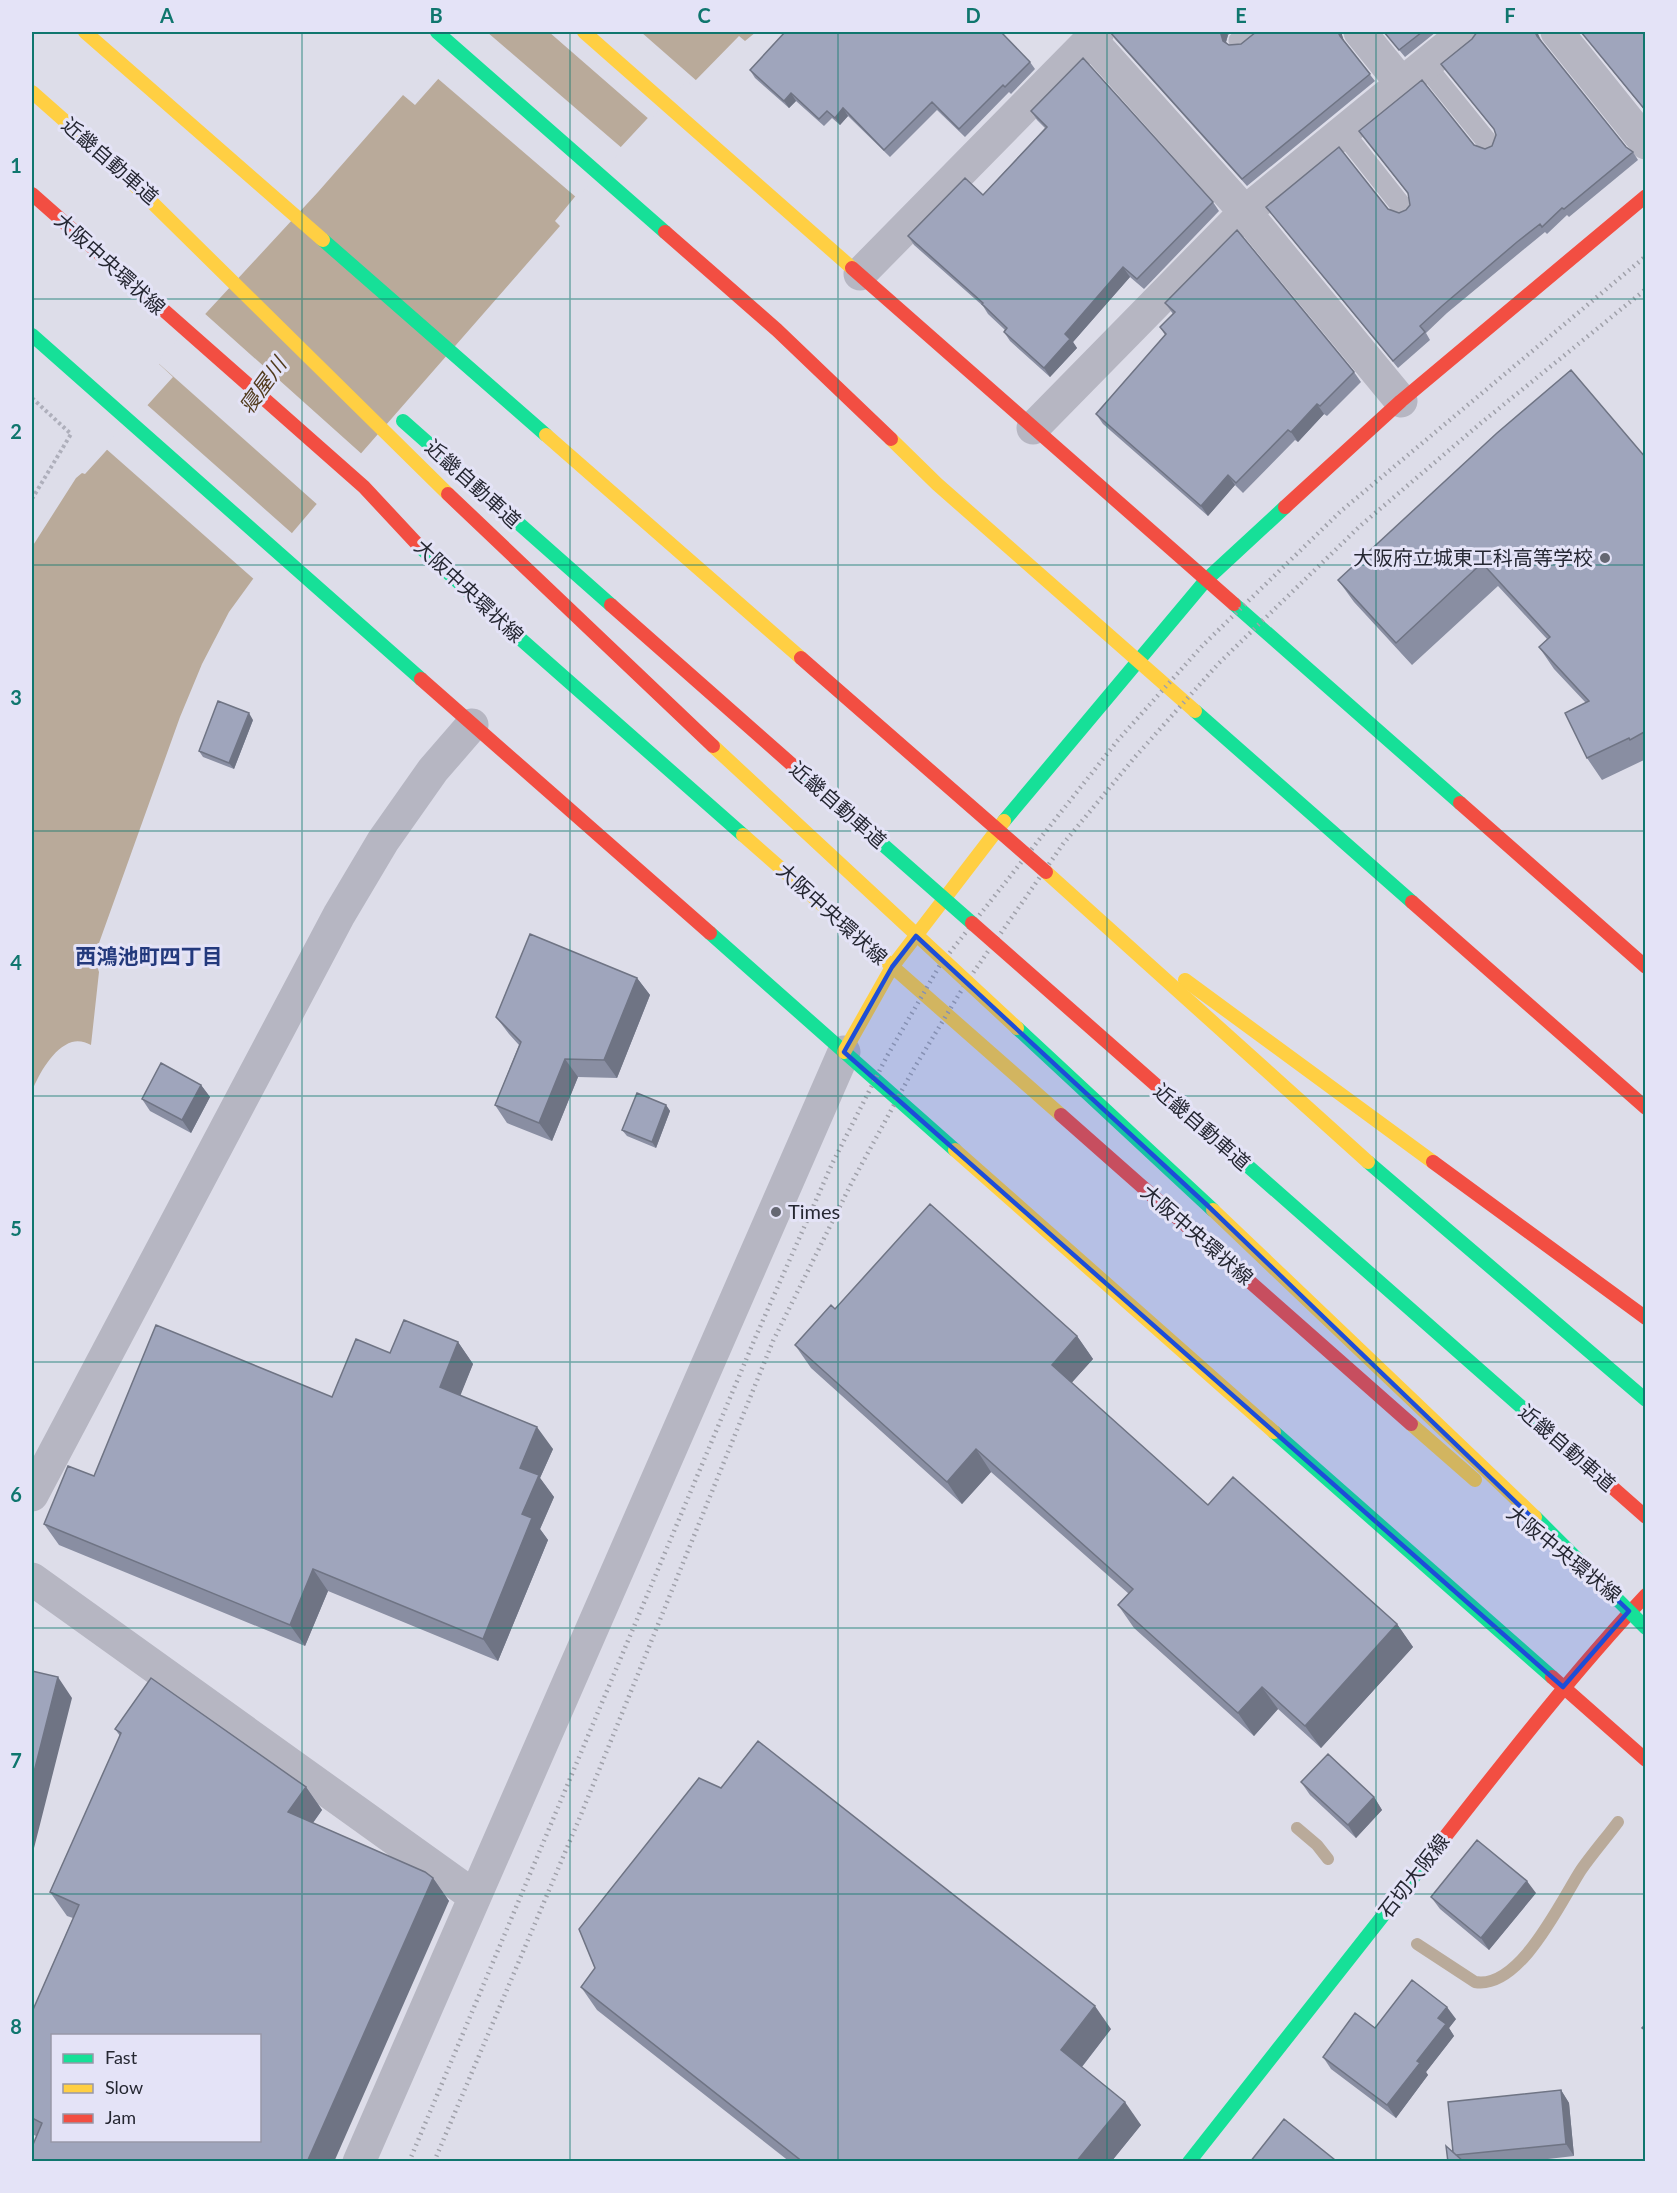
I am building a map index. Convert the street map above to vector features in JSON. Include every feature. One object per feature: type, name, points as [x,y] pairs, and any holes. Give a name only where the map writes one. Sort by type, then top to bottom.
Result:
[{"type":"main road","points":[[85,32],[1089,910],[1393,1185],[1646,1400]]},
{"type":"main road","points":[[437,32],[777,330],[937,484],[1646,1108]]},
{"type":"main road","points":[[584,32],[1646,967]]},
{"type":"main road","name":"近畿自動車道","points":[[32,92],[300,329]]},
{"type":"main road","points":[[112,163],[395,443],[676,712],[1207,1205],[1575,1555],[1646,1628]]},
{"type":"main road","name":"大阪中央環状線","points":[[32,194],[364,487],[420,547],[524,642],[1555,1551],[1646,1620]]},
{"type":"main road","points":[[844,1052],[892,967],[1014,808],[1206,580],[1401,401],[1646,196]]},
{"type":"main road","points":[[32,335],[1646,1760]]},
{"type":"main road","name":"近畿自動車道","points":[[389,408],[1646,1517]]},
{"type":"main road","points":[[1089,910],[1646,1318]]},
{"type":"main road","name":"石切大阪線","points":[[1189,2162],[1563,1687],[1631,1608],[1646,1595]]},
{"type":"street","points":[[1360,32],[1413,74]]},
{"type":"street","points":[[1033,428],[1245,212],[1465,32]]},
{"type":"street","points":[[1557,32],[1646,143]]},
{"type":"street","points":[[860,274],[1094,35],[1245,212],[1401,401]]},
{"type":"street","points":[[32,1495],[339,915],[384,841],[433,770],[472,725]]},
{"type":"street","points":[[359,2162],[844,1052]]},
{"type":"street","points":[[32,1579],[474,1896]]},
{"type":"lane","points":[[1413,74],[1489,144]]},
{"type":"lane","points":[[1343,132],[1403,208]]},
{"type":"path","points":[[32,398],[71,434],[32,500]]},
{"type":"highlighted area","points":[[916,936],[1207,1205],[1629,1611],[1563,1687],[844,1052],[892,967]]},
{"type":"water","name":"寝屋川","points":[[480,32],[756,32],[745,41],[739,36],[693,83],[686,77],[578,193],[555,221],[560,226],[315,506],[253,579],[229,612],[202,664],[180,717],[94,957],[99,972],[91,1045],[75,1041],[65,1045],[53,1056],[32,1091],[32,547],[76,478],[82,473],[85,474],[173,377],[159,364],[318,192],[403,95],[415,105]]},
{"type":"pier","points":[[476,32],[487,32],[623,149],[577,198],[436,77]]},
{"type":"pier","points":[[549,32],[641,32],[698,82],[693,86],[687,81],[650,120]]},
{"type":"pier","points":[[203,312],[364,456],[319,506],[157,362]]},
{"type":"pier","points":[[145,403],[294,535],[256,581],[104,447]]},
{"type":"building","points":[[785,32],[1001,32],[1030,62],[1005,87],[1003,85],[959,129],[932,102],[884,150],[843,108],[835,118],[827,111],[819,119],[791,93],[784,101],[750,70]]},
{"type":"building","points":[[1110,32],[1222,32],[1223,41],[1229,45],[1241,44],[1256,32],[1338,32],[1370,74],[1242,179]]},
{"type":"building","points":[[1384,32],[1422,32],[1399,50]]},
{"type":"building","points":[[1477,32],[1535,32],[1626,147],[1633,152],[1564,209],[1562,208],[1542,227],[1540,224],[1517,242],[1442,306],[1420,326],[1425,332],[1393,361],[1266,207],[1339,147],[1388,209],[1399,213],[1406,210],[1410,205],[1408,193],[1359,131],[1422,80],[1474,145],[1485,149],[1492,146],[1496,135],[1494,129],[1441,64],[1472,39]]},
{"type":"building","points":[[1581,32],[1646,32],[1646,111]]},
{"type":"building","points":[[1083,58],[1213,202],[1137,279],[1123,267],[1065,334],[1070,339],[1044,368],[1004,332],[1007,328],[983,303],[908,236],[965,178],[983,195],[1047,127],[1031,111]]},
{"type":"building","points":[[1237,230],[1354,372],[1320,406],[1317,404],[1291,432],[1288,430],[1236,483],[1228,475],[1201,506],[1096,414],[1166,334],[1160,327],[1175,312],[1165,303]]},
{"type":"building","points":[[1571,370],[1646,458],[1646,731],[1587,758],[1565,713],[1589,701],[1539,647],[1550,637],[1482,563],[1396,643],[1338,580],[1497,433]]},
{"type":"building","points":[[218,701],[249,713],[229,763],[199,751]]},
{"type":"building","points":[[530,934],[637,978],[604,1060],[565,1059],[539,1123],[495,1105],[521,1042],[496,1017]]},
{"type":"building","points":[[161,1063],[201,1085],[182,1120],[142,1099]]},
{"type":"building","points":[[637,1093],[666,1105],[652,1142],[622,1130]]},
{"type":"building","points":[[930,1204],[1077,1336],[1052,1365],[1208,1505],[1233,1477],[1397,1624],[1305,1726],[1262,1687],[1238,1713],[1118,1605],[1133,1589],[976,1449],[947,1482],[795,1345],[831,1305],[835,1309]]},
{"type":"building","points":[[404,1320],[458,1342],[440,1387],[537,1427],[520,1468],[539,1475],[522,1514],[532,1518],[483,1639],[313,1569],[290,1625],[44,1524],[68,1466],[94,1476],[156,1325],[332,1397],[356,1339],[390,1353]]},
{"type":"building","points":[[32,1671],[58,1677],[32,1780]]},
{"type":"building","points":[[151,1678],[306,1787],[288,1812],[425,1872],[433,1878],[307,2162],[32,2162],[32,2147],[42,2123],[32,2118],[32,2012],[79,1905],[50,1892],[121,1733],[115,1729]]},
{"type":"building","points":[[758,1741],[1095,2006],[1061,2050],[1125,2102],[1076,2162],[803,2162],[581,1987],[595,1968],[579,1929],[699,1778],[721,1788]]},
{"type":"building","points":[[1328,1754],[1374,1797],[1348,1825],[1301,1782]]},
{"type":"building","points":[[1477,1840],[1527,1881],[1481,1938],[1431,1897]]},
{"type":"building","points":[[1412,1980],[1447,2007],[1438,2018],[1446,2024],[1417,2061],[1420,2063],[1387,2105],[1323,2057],[1355,2013],[1375,2028]]},
{"type":"building","points":[[1561,2090],[1566,2144],[1456,2155],[1453,2152],[1448,2102]]},
{"type":"building","points":[[1284,2119],[1335,2160],[1334,2162],[1250,2162]]},
{"type":"building","points":[[1446,2146],[1464,2162],[1448,2162]]},
{"type":"waterway","points":[[1417,1944],[1475,1982],[1492,1981],[1508,1972],[1537,1941],[1581,1870],[1618,1822]]},
{"type":"waterway","points":[[1297,1828],[1317,1845],[1328,1859]]},
{"type":"railway","points":[[409,2162],[756,1336],[832,1164],[887,1056],[940,965],[1118,740],[1203,645],[1341,511],[1646,256]]},
{"type":"railway","points":[[434,2162],[580,1817],[773,1341],[852,1182],[913,1070],[966,983],[1063,844],[1135,757],[1219,663],[1360,526],[1481,423],[1646,289]]},
{"type":"traffic: fast","points":[[437,32],[665,232]]},
{"type":"traffic: fast","points":[[323,240],[546,435]]},
{"type":"traffic: fast","points":[[32,335],[421,679]]},
{"type":"traffic: fast","points":[[403,421],[611,605]]},
{"type":"traffic: fast","points":[[1004,821],[1206,580],[1285,507]]},
{"type":"traffic: fast","points":[[419,546],[743,835]]},
{"type":"traffic: fast","points":[[1234,604],[1460,803]]},
{"type":"traffic: fast","points":[[1195,711],[1412,902]]},
{"type":"traffic: fast","points":[[798,770],[972,923]]},
{"type":"traffic: fast","points":[[710,933],[955,1150]]},
{"type":"traffic: fast","points":[[1017,1028],[1213,1210]]},
{"type":"traffic: fast","points":[[1207,1130],[1553,1435]]},
{"type":"traffic: fast","points":[[1368,1162],[1646,1400]]},
{"type":"traffic: fast","points":[[1274,1432],[1552,1677]]},
{"type":"traffic: fast","points":[[1535,1517],[1646,1628]]},
{"type":"traffic: fast","points":[[1189,2162],[1445,1837]]},
{"type":"traffic: slow","points":[[85,32],[323,240]]},
{"type":"traffic: slow","points":[[584,32],[852,268]]},
{"type":"traffic: slow","points":[[32,92],[134,182]]},
{"type":"traffic: slow","points":[[112,163],[448,494]]},
{"type":"traffic: slow","points":[[546,435],[801,658]]},
{"type":"traffic: slow","points":[[891,439],[937,484],[1195,711]]},
{"type":"traffic: slow","points":[[713,746],[1017,1028]]},
{"type":"traffic: slow","points":[[844,1052],[892,967],[1004,821]]},
{"type":"traffic: slow","points":[[743,835],[1061,1115]]},
{"type":"traffic: slow","points":[[1046,872],[1368,1162]]},
{"type":"traffic: slow","points":[[1185,980],[1433,1162]]},
{"type":"traffic: slow","points":[[955,1150],[1274,1432]]},
{"type":"traffic: slow","points":[[1213,1210],[1535,1517]]},
{"type":"traffic: slow","points":[[1411,1424],[1475,1480]]},
{"type":"traffic: jam","points":[[32,194],[364,487],[419,546]]},
{"type":"traffic: jam","points":[[1285,507],[1401,401],[1646,196]]},
{"type":"traffic: jam","points":[[665,232],[777,330],[891,439]]},
{"type":"traffic: jam","points":[[852,268],[1234,604]]},
{"type":"traffic: jam","points":[[448,494],[713,746]]},
{"type":"traffic: jam","points":[[611,605],[798,770]]},
{"type":"traffic: jam","points":[[801,658],[1046,872]]},
{"type":"traffic: jam","points":[[421,679],[710,933]]},
{"type":"traffic: jam","points":[[1460,803],[1646,967]]},
{"type":"traffic: jam","points":[[1412,902],[1646,1108]]},
{"type":"traffic: jam","points":[[972,923],[1207,1130]]},
{"type":"traffic: jam","points":[[1061,1115],[1411,1424]]},
{"type":"traffic: jam","points":[[1433,1162],[1646,1318]]},
{"type":"traffic: jam","points":[[1553,1435],[1646,1517]]},
{"type":"traffic: jam","points":[[1445,1837],[1518,1744],[1646,1595]]},
{"type":"traffic: jam","points":[[1552,1677],[1646,1760]]},
{"type":"place","name":"大阪府立城東工科高等学校","points":[[1605,558]]},
{"type":"place","name":"Times","points":[[776,1212]]},
{"type":"district","name":"西鴻池町四丁目","points":[[149,957]]}]
